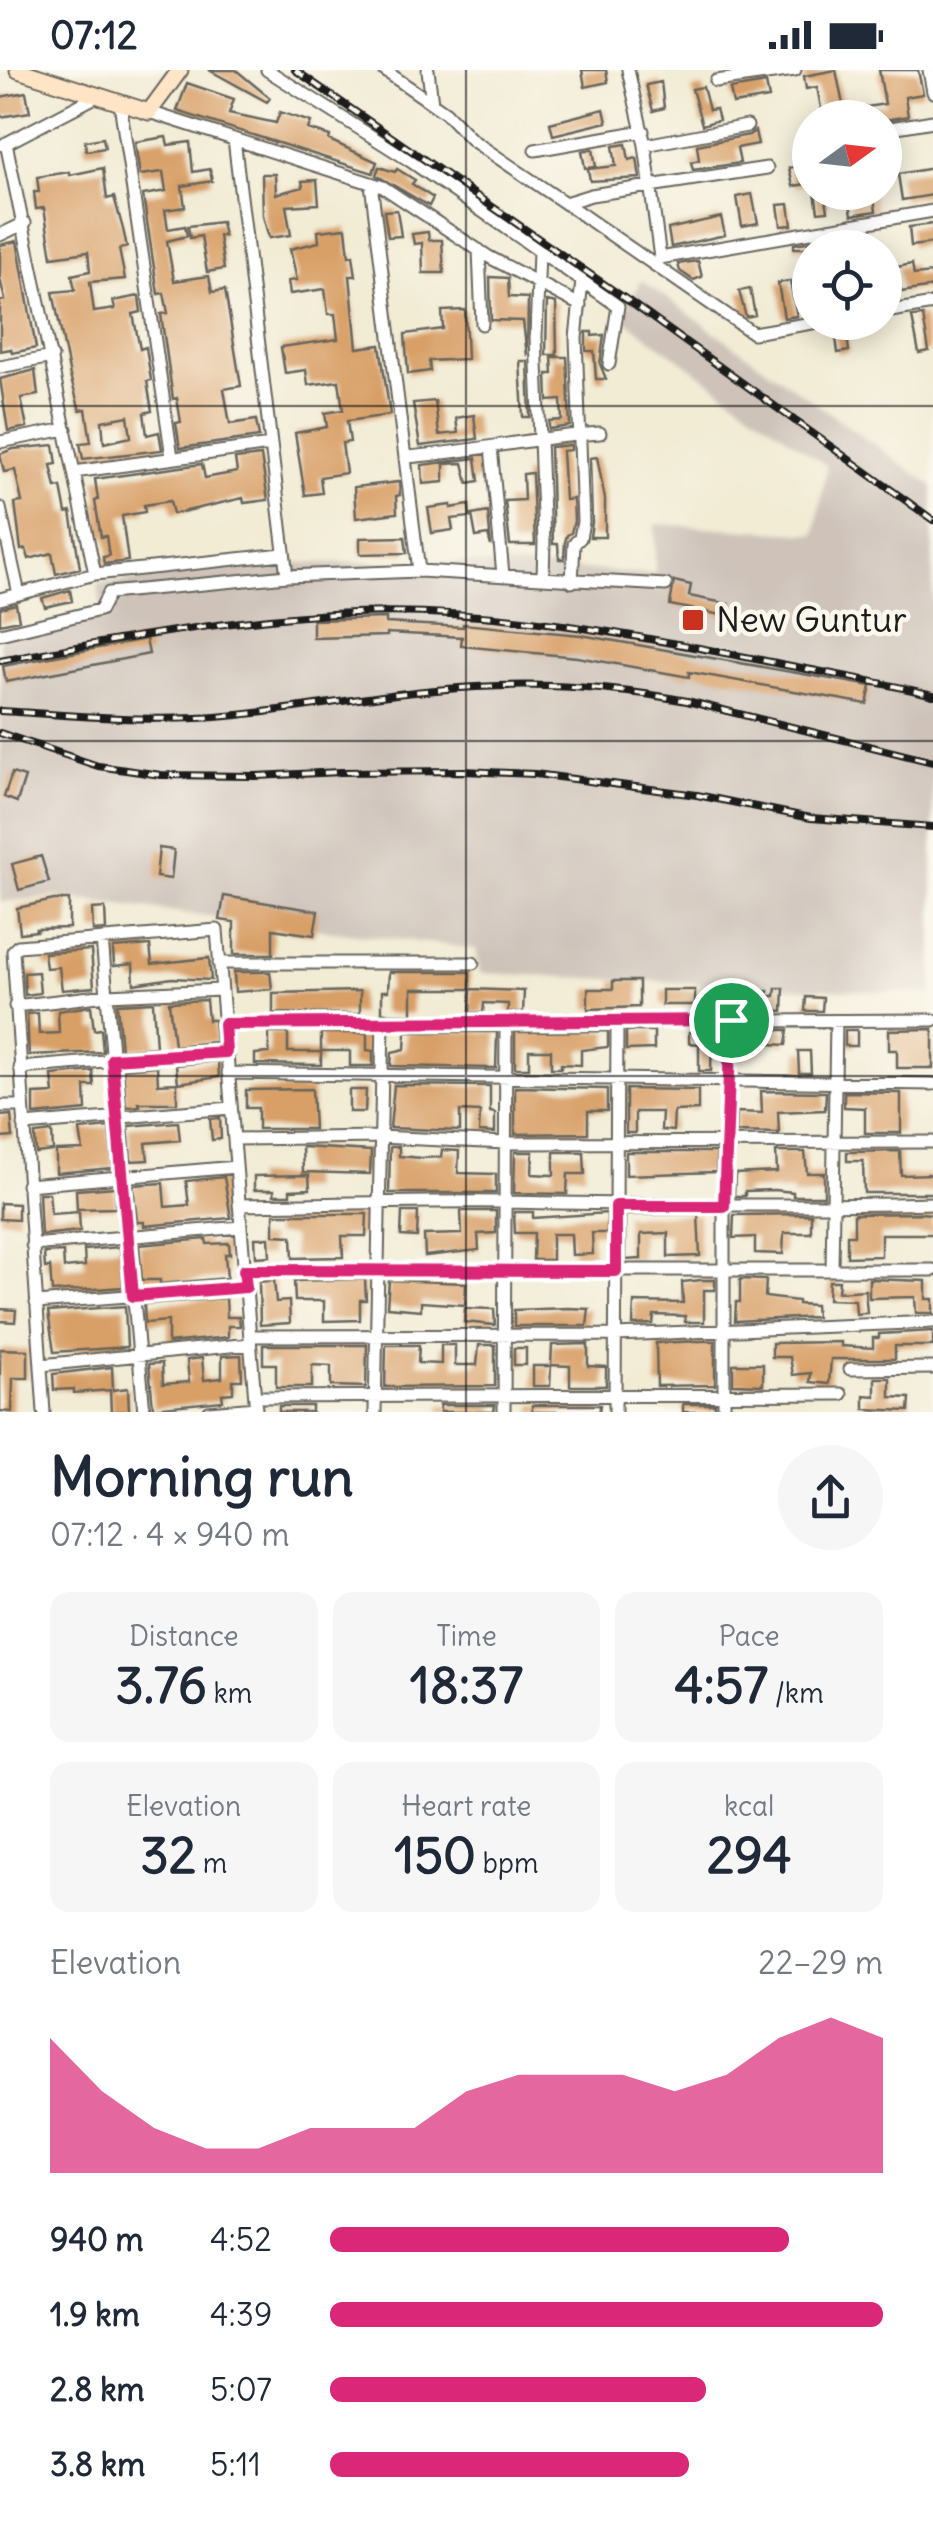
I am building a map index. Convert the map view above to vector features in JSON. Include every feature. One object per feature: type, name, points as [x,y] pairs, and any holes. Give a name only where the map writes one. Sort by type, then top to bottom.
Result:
[{"type":"main road","points":[[18,70],[150,112],[180,70]]},
{"type":"street","points":[[268,70],[408,160],[618,306],[608,364]]},
{"type":"street","points":[[385,70],[432,103],[472,140],[753,333],[792,326]]},
{"type":"street","points":[[428,70],[432,103]]},
{"type":"street","points":[[628,70],[646,145],[660,258],[933,210]]},
{"type":"street","points":[[716,81],[795,70]]},
{"type":"street","points":[[929,70],[933,92]]},
{"type":"street","points":[[95,574],[25,223],[3,145],[97,96]]},
{"type":"street","points":[[120,103],[172,458]]},
{"type":"street","points":[[150,112],[383,187],[479,250],[580,305]]},
{"type":"street","points":[[902,127],[933,122]]},
{"type":"street","points":[[646,145],[748,126]]},
{"type":"street","points":[[536,150],[643,131]]},
{"type":"street","points":[[234,140],[287,576]]},
{"type":"street","points":[[566,203],[591,195],[767,168]]},
{"type":"street","points":[[371,183],[419,572]]},
{"type":"street","points":[[0,235],[25,223]]},
{"type":"street","points":[[479,250],[482,324]]},
{"type":"street","points":[[539,251],[536,338],[543,578]]},
{"type":"street","points":[[572,582],[574,544],[580,538],[583,522],[576,338],[582,280]]},
{"type":"street","points":[[902,309],[933,304]]},
{"type":"street","points":[[0,367],[52,357]]},
{"type":"street","points":[[0,442],[66,430]]},
{"type":"street","points":[[407,457],[540,437],[600,433]]},
{"type":"street","points":[[74,472],[270,445]]},
{"type":"street","points":[[491,447],[503,575]]},
{"type":"street","points":[[0,508],[19,594]]},
{"type":"street","points":[[0,599],[95,574],[283,554]]},
{"type":"street","points":[[0,634],[100,610],[109,593],[287,576],[419,572],[666,585]]},
{"type":"street","points":[[44,1412],[12,955],[15,948],[216,930],[256,1406]]},
{"type":"street","points":[[102,939],[144,1412]]},
{"type":"street","points":[[219,963],[473,963]]},
{"type":"street","points":[[15,1006],[107,995],[221,990]]},
{"type":"street","points":[[724,1412],[724,1206],[731,1020]]},
{"type":"street","points":[[832,1270],[836,1020]]},
{"type":"street","points":[[224,1024],[933,1020]]},
{"type":"street","points":[[374,1412],[382,1021]]},
{"type":"street","points":[[504,1412],[506,1021]]},
{"type":"street","points":[[615,1412],[617,1021]]},
{"type":"street","points":[[20,1068],[226,1052]]},
{"type":"street","points":[[228,1073],[933,1084]]},
{"type":"street","points":[[0,1106],[23,1106]]},
{"type":"street","points":[[24,1125],[231,1108]]},
{"type":"street","points":[[234,1139],[379,1137],[504,1144],[933,1142]]},
{"type":"street","points":[[27,1185],[236,1167]]},
{"type":"street","points":[[239,1204],[933,1204]]},
{"type":"street","points":[[32,1244],[241,1227]]},
{"type":"street","points":[[244,1270],[933,1270]]},
{"type":"street","points":[[36,1302],[246,1287]]},
{"type":"street","points":[[41,1365],[250,1340],[376,1335],[616,1336],[933,1322]]},
{"type":"street","points":[[850,1368],[933,1368]]},
{"type":"street","points":[[209,1412],[375,1398],[841,1394]]},
{"type":"shaded area","points":[[641,280],[933,486],[933,994],[480,973],[476,949],[54,897],[0,902],[0,639],[102,618],[98,584],[280,563],[453,562],[655,574],[655,524],[815,534],[827,466],[621,317]]},
{"type":"building","points":[[209,70],[236,70],[270,98],[267,102]]},
{"type":"building","points":[[582,70],[606,70],[608,82],[585,87]]},
{"type":"building","points":[[836,70],[842,100],[820,100],[817,87],[806,89],[804,76]]},
{"type":"building","points":[[879,70],[918,70],[923,94],[905,97],[908,116],[902,117],[902,100],[884,100]]},
{"type":"building","points":[[661,82],[664,108],[653,111],[646,85]]},
{"type":"building","points":[[187,83],[234,99],[229,113],[276,123],[280,112],[311,122],[308,129],[330,136],[329,140],[377,162],[373,173],[177,111]]},
{"type":"building","points":[[766,83],[769,98],[733,104],[730,89]]},
{"type":"building","points":[[703,87],[709,110],[716,109],[719,120],[702,125],[692,89]]},
{"type":"building","points":[[26,92],[30,112],[0,117],[0,97]]},
{"type":"building","points":[[604,109],[607,122],[553,135],[550,123]]},
{"type":"building","points":[[755,131],[758,144],[737,148],[740,163],[693,170],[691,162],[699,160],[697,145]]},
{"type":"building","points":[[166,137],[168,145],[190,142],[193,172],[210,169],[212,181],[182,186],[185,207],[165,210],[168,229],[185,226],[187,236],[167,241],[174,281],[209,276],[212,292],[225,290],[241,386],[224,389],[230,424],[256,420],[259,437],[180,448],[176,423],[181,422],[177,398],[173,399],[161,314],[168,313],[164,293],[158,294],[143,195],[166,191],[163,172],[140,175],[135,142]]},
{"type":"building","points":[[103,138],[105,148],[86,151],[85,141]]},
{"type":"building","points":[[626,144],[629,160],[637,158],[640,178],[590,181],[588,169],[616,166],[613,146]]},
{"type":"building","points":[[593,149],[596,167],[585,168],[582,151]]},
{"type":"building","points":[[379,167],[395,172],[397,169],[415,180],[412,184],[433,198],[429,206],[376,175]]},
{"type":"building","points":[[103,168],[107,199],[114,197],[127,247],[119,249],[125,279],[90,282],[94,312],[115,309],[113,301],[139,296],[141,312],[133,314],[140,349],[146,347],[151,380],[147,381],[152,411],[144,413],[147,435],[159,432],[162,450],[83,459],[80,443],[91,442],[86,409],[80,410],[70,376],[53,292],[75,290],[72,275],[90,271],[88,252],[52,257],[44,208],[36,209],[34,192],[39,192],[37,177],[69,172],[70,175]],"holes":[[[128,416],[131,437],[104,443],[102,421]]]},
{"type":"building","points":[[933,168],[933,195],[902,200],[902,173]]},
{"type":"building","points":[[262,174],[275,174],[276,194],[303,187],[302,181],[317,180],[319,204],[286,206],[291,235],[269,238],[263,216]]},
{"type":"building","points":[[752,194],[758,223],[742,226],[737,197]]},
{"type":"building","points":[[789,204],[792,225],[781,226],[778,205]]},
{"type":"building","points":[[397,210],[401,236],[388,237],[384,211]]},
{"type":"building","points":[[851,210],[876,210],[876,211],[852,215]]},
{"type":"building","points":[[721,217],[725,235],[671,247],[668,229]]},
{"type":"building","points":[[221,222],[224,269],[207,272],[201,236],[190,238],[188,226]]},
{"type":"building","points":[[933,224],[933,243],[911,246],[909,227]]},
{"type":"building","points":[[346,228],[356,276],[350,276],[357,348],[380,345],[390,415],[347,421],[350,442],[342,443],[346,473],[320,477],[322,493],[305,495],[295,433],[327,427],[325,413],[343,410],[339,381],[308,385],[306,370],[285,373],[281,347],[338,339],[335,314],[328,314],[325,289],[290,294],[288,281],[297,280],[290,249],[319,242],[318,231]]},
{"type":"building","points":[[428,232],[429,240],[442,240],[444,273],[423,273],[422,243],[414,244],[412,234]]},
{"type":"building","points":[[17,241],[36,348],[12,353],[11,349],[0,351],[0,301],[5,300],[0,279],[0,245]]},
{"type":"building","points":[[698,261],[702,277],[693,280],[680,271],[678,264]]},
{"type":"building","points":[[912,264],[914,275],[933,273],[933,287],[902,292],[902,266]]},
{"type":"building","points":[[490,277],[508,278],[509,297],[528,298],[527,356],[523,321],[491,320]]},
{"type":"building","points":[[790,281],[792,317],[784,318],[778,283]]},
{"type":"building","points":[[750,289],[755,315],[746,317],[739,291]]},
{"type":"building","points":[[547,301],[556,303],[557,355],[546,355]]},
{"type":"building","points":[[465,310],[467,359],[429,361],[430,371],[408,374],[405,334],[443,329],[442,311]]},
{"type":"building","points":[[923,316],[929,351],[919,353],[912,317]]},
{"type":"building","points":[[586,332],[604,335],[600,364],[606,379],[596,379],[594,351],[586,351]]},
{"type":"building","points":[[836,340],[848,340],[849,351],[838,353]]},
{"type":"building","points":[[552,357],[567,357],[570,426],[549,429],[549,421],[562,420],[561,400],[548,401],[547,374],[553,374]]},
{"type":"building","points":[[520,361],[528,361],[530,417],[523,417]]},
{"type":"building","points":[[35,370],[38,395],[21,398],[27,427],[8,431],[0,379]]},
{"type":"building","points":[[435,401],[439,435],[458,433],[456,418],[474,415],[477,439],[420,446],[413,403]]},
{"type":"building","points":[[54,445],[57,464],[51,465],[66,513],[71,512],[80,568],[56,574],[52,553],[29,559],[26,549],[21,550],[15,503],[22,502],[15,470],[4,472],[0,454]]},
{"type":"building","points":[[571,445],[571,450],[562,451],[565,500],[573,499],[574,521],[565,542],[564,559],[559,559],[558,544],[553,544],[550,447]]},
{"type":"building","points":[[261,456],[268,500],[244,503],[243,498],[173,514],[170,501],[144,505],[145,512],[122,516],[128,561],[104,564],[103,557],[109,556],[106,536],[101,537],[95,479],[202,464],[205,478],[237,472],[235,459]]},
{"type":"building","points":[[597,457],[605,499],[605,537],[590,537],[590,458]]},
{"type":"building","points":[[476,458],[479,481],[468,483],[463,463],[444,464],[444,482],[423,484],[422,465]]},
{"type":"building","points":[[532,473],[535,545],[510,545],[505,501],[524,500],[523,474]]},
{"type":"building","points":[[399,482],[397,513],[356,518],[354,487]]},
{"type":"building","points":[[469,505],[470,517],[451,519],[453,530],[432,533],[428,508]]},
{"type":"building","points":[[488,512],[491,546],[488,535],[476,537],[472,515]]},
{"type":"building","points":[[405,537],[407,553],[360,554],[360,538]]},
{"type":"building","name":"New Guntur","points":[[674,581],[691,585],[689,596],[729,604],[727,616],[670,605]]},
{"type":"building","points":[[70,590],[72,601],[45,607],[42,598]]},
{"type":"building","points":[[16,604],[19,620],[0,624],[0,608]]},
{"type":"building","points":[[386,618],[386,623],[463,624],[581,635],[871,686],[867,704],[689,672],[689,677],[577,657],[461,646],[462,637],[387,633],[313,638],[313,620]]},
{"type":"building","points":[[146,639],[149,654],[6,682],[3,666]]},
{"type":"building","points":[[12,773],[25,777],[17,802],[4,797]]},
{"type":"building","points":[[159,848],[174,850],[171,879],[156,877]]},
{"type":"building","points":[[41,856],[49,882],[19,890],[12,864]]},
{"type":"building","points":[[224,896],[318,911],[314,935],[273,929],[273,954],[234,954],[234,922],[220,920]]},
{"type":"building","points":[[69,900],[69,928],[20,933],[17,908]]},
{"type":"building","points":[[105,908],[106,930],[93,931],[92,909]]},
{"type":"building","points":[[150,945],[152,964],[209,958],[211,980],[172,978],[134,984],[133,964],[114,966],[113,948]]},
{"type":"building","points":[[91,950],[94,987],[62,990],[59,967],[46,968],[44,953]]},
{"type":"building","points":[[38,972],[40,993],[25,995],[24,973]]},
{"type":"building","points":[[234,972],[270,972],[272,989],[235,992]]},
{"type":"building","points":[[389,972],[470,972],[470,989],[412,989],[412,1014],[389,1014],[382,1012],[382,991],[388,991]]},
{"type":"building","points":[[613,981],[639,981],[639,1007],[588,1009],[588,989],[613,989]]},
{"type":"building","points":[[776,988],[784,988],[783,1011],[734,1008],[734,992],[768,991],[768,996],[775,996]]},
{"type":"building","points":[[471,989],[524,991],[523,1013],[508,1012],[508,1004],[484,1003],[483,1013],[470,1013]]},
{"type":"building","points":[[662,990],[695,990],[695,1005],[662,1005]]},
{"type":"building","points":[[360,991],[360,1014],[273,1013],[273,993]]},
{"type":"building","points":[[806,997],[823,998],[822,1011],[805,1011]]},
{"type":"building","points":[[206,1000],[208,1020],[214,1020],[216,1042],[174,1046],[169,1002]]},
{"type":"building","points":[[153,1002],[156,1047],[121,1050],[117,1004]]},
{"type":"building","points":[[91,1006],[94,1030],[101,1029],[103,1052],[29,1055],[27,1014],[38,1013],[39,1034],[59,1033],[58,1011]]},
{"type":"building","points":[[933,1029],[933,1068],[897,1068],[897,1050],[889,1050],[889,1030]]},
{"type":"building","points":[[772,1030],[788,1030],[786,1045],[771,1044]]},
{"type":"building","points":[[845,1030],[857,1030],[857,1046],[845,1046]]},
{"type":"building","points":[[608,1031],[608,1047],[581,1050],[581,1065],[551,1068],[551,1050],[529,1050],[529,1068],[515,1068],[515,1032]]},
{"type":"building","points":[[626,1031],[654,1031],[654,1049],[626,1050]]},
{"type":"building","points":[[406,1032],[497,1032],[496,1068],[391,1066],[392,1052],[405,1049]]},
{"type":"building","points":[[689,1032],[712,1032],[711,1071],[699,1071],[699,1044],[689,1043]]},
{"type":"building","points":[[269,1033],[288,1033],[288,1052],[321,1052],[321,1065],[255,1064],[255,1054],[269,1053]]},
{"type":"building","points":[[321,1033],[367,1033],[367,1050],[373,1051],[373,1066],[350,1066],[350,1051],[321,1051]]},
{"type":"building","points":[[798,1051],[810,1051],[811,1073],[799,1073]]},
{"type":"building","points":[[218,1061],[219,1077],[178,1083],[176,1065]]},
{"type":"building","points":[[157,1066],[158,1084],[177,1083],[177,1103],[126,1107],[123,1069]]},
{"type":"building","points":[[93,1071],[94,1086],[85,1086],[86,1110],[34,1115],[34,1094],[54,1093],[52,1075]]},
{"type":"building","points":[[394,1085],[490,1086],[495,1133],[479,1132],[480,1112],[460,1111],[460,1131],[390,1128]]},
{"type":"building","points":[[515,1087],[607,1089],[607,1111],[588,1111],[588,1133],[515,1134]]},
{"type":"building","points":[[312,1089],[314,1129],[258,1129],[258,1108],[246,1108],[246,1090]]},
{"type":"building","points":[[626,1089],[698,1090],[698,1110],[674,1111],[673,1131],[661,1130],[662,1112],[635,1112],[635,1133],[626,1133]]},
{"type":"building","points":[[349,1090],[366,1090],[365,1112],[349,1112]]},
{"type":"building","points":[[761,1091],[826,1092],[825,1110],[778,1112],[779,1133],[736,1132],[737,1112],[762,1113]]},
{"type":"building","points":[[844,1092],[901,1093],[901,1133],[865,1133],[865,1108],[844,1107]]},
{"type":"building","points":[[11,1115],[13,1137],[0,1138],[0,1116]]},
{"type":"building","points":[[220,1118],[221,1139],[212,1140],[210,1119]]},
{"type":"building","points":[[178,1122],[180,1140],[146,1143],[148,1160],[131,1161],[128,1126]]},
{"type":"building","points":[[109,1127],[113,1168],[56,1173],[56,1151],[83,1150],[80,1130]]},
{"type":"building","points":[[52,1132],[53,1151],[36,1153],[35,1134]]},
{"type":"building","points":[[302,1147],[371,1151],[370,1174],[303,1172]]},
{"type":"building","points":[[390,1147],[399,1147],[399,1156],[422,1158],[441,1157],[442,1150],[459,1151],[458,1173],[496,1174],[496,1193],[389,1193]]},
{"type":"building","points":[[900,1151],[901,1175],[933,1174],[933,1193],[864,1193],[863,1161],[847,1161],[847,1152]]},
{"type":"building","points":[[515,1152],[533,1152],[532,1174],[554,1175],[554,1152],[584,1152],[585,1174],[568,1174],[567,1194],[514,1193]]},
{"type":"building","points":[[626,1152],[717,1152],[716,1172],[626,1175]]},
{"type":"building","points":[[776,1152],[805,1152],[807,1173],[824,1173],[824,1196],[793,1196],[793,1192],[774,1190],[745,1191],[745,1196],[734,1196],[735,1174],[777,1172]]},
{"type":"building","points":[[309,1175],[310,1189],[290,1190],[290,1195],[254,1190],[254,1176]]},
{"type":"building","points":[[224,1177],[231,1218],[144,1226],[144,1222],[137,1222],[133,1185],[163,1183],[165,1207],[189,1205],[186,1181]]},
{"type":"building","points":[[115,1187],[116,1208],[77,1209],[76,1190]]},
{"type":"building","points":[[39,1193],[49,1193],[51,1214],[79,1212],[80,1231],[41,1235]]},
{"type":"building","points":[[0,1203],[18,1204],[18,1220],[0,1219]]},
{"type":"building","points":[[461,1211],[496,1211],[496,1233],[478,1234],[479,1250],[425,1256],[424,1235],[462,1234]]},
{"type":"building","points":[[402,1212],[418,1212],[417,1237],[401,1236]]},
{"type":"building","points":[[514,1212],[533,1212],[533,1218],[607,1213],[607,1233],[592,1233],[593,1254],[572,1255],[571,1234],[552,1234],[552,1260],[533,1260],[534,1233],[515,1233]]},
{"type":"building","points":[[274,1214],[367,1214],[366,1236],[342,1236],[343,1257],[293,1258],[292,1236],[274,1235]]},
{"type":"building","points":[[698,1214],[700,1256],[668,1257],[668,1233],[641,1234],[641,1259],[625,1260],[625,1215]]},
{"type":"building","points":[[811,1214],[811,1233],[784,1233],[783,1254],[755,1253],[755,1237],[733,1238],[734,1215]]},
{"type":"building","points":[[854,1214],[933,1214],[933,1234],[881,1234],[881,1256],[847,1257],[847,1235],[854,1235]]},
{"type":"building","points":[[255,1238],[269,1238],[270,1256],[256,1257]]},
{"type":"building","points":[[206,1239],[207,1244],[229,1243],[230,1254],[225,1254],[227,1278],[160,1284],[160,1280],[142,1280],[139,1245]]},
{"type":"building","points":[[120,1247],[123,1287],[52,1292],[50,1267],[45,1268],[44,1253],[63,1252],[64,1268],[85,1266],[84,1250]]},
{"type":"building","points":[[365,1279],[366,1300],[360,1300],[360,1320],[324,1321],[324,1301],[295,1301],[294,1281]]},
{"type":"building","points":[[740,1279],[766,1280],[765,1297],[815,1305],[816,1317],[735,1321]]},
{"type":"building","points":[[869,1279],[926,1281],[926,1299],[933,1299],[933,1313],[916,1313],[915,1297],[869,1298]]},
{"type":"building","points":[[274,1280],[276,1302],[289,1301],[290,1323],[260,1325],[259,1282]]},
{"type":"building","points":[[389,1280],[466,1283],[465,1305],[421,1302],[421,1310],[387,1307]]},
{"type":"building","points":[[715,1280],[715,1290],[704,1290],[704,1322],[685,1322],[685,1316],[654,1315],[653,1324],[633,1325],[634,1302],[683,1303],[682,1282]]},
{"type":"building","points":[[829,1281],[839,1281],[838,1292],[865,1290],[867,1313],[856,1314],[855,1300],[828,1299]]},
{"type":"building","points":[[226,1298],[227,1317],[239,1317],[240,1326],[228,1326],[228,1337],[168,1343],[168,1321],[145,1323],[144,1304]]},
{"type":"building","points":[[125,1306],[127,1347],[54,1352],[48,1312]]},
{"type":"building","points":[[465,1308],[494,1309],[495,1325],[464,1322]]},
{"type":"building","points":[[0,1309],[16,1310],[15,1322],[0,1321]]},
{"type":"building","points":[[589,1309],[587,1326],[514,1326],[514,1310]]},
{"type":"building","points":[[933,1331],[933,1346],[895,1346],[895,1359],[831,1359],[829,1384],[810,1382],[811,1373],[793,1375],[790,1357],[772,1357],[772,1343],[841,1342],[841,1346],[873,1348],[873,1338],[879,1338],[879,1334]]},
{"type":"building","points":[[715,1341],[715,1385],[657,1386],[656,1343]]},
{"type":"building","points":[[588,1344],[588,1366],[606,1367],[606,1386],[570,1386],[570,1366],[551,1365],[552,1345]]},
{"type":"building","points":[[263,1345],[367,1345],[366,1387],[331,1386],[331,1366],[312,1365],[312,1387],[276,1387],[276,1364],[263,1364]]},
{"type":"building","points":[[386,1345],[419,1345],[418,1363],[441,1364],[441,1345],[455,1345],[455,1365],[477,1365],[479,1345],[495,1345],[495,1386],[385,1387]]},
{"type":"building","points":[[514,1348],[526,1348],[526,1365],[514,1365]]},
{"type":"building","points":[[0,1349],[28,1350],[28,1378],[13,1378],[12,1412],[0,1411]]},
{"type":"building","points":[[241,1355],[242,1380],[233,1380],[233,1393],[222,1394],[223,1401],[153,1408],[149,1364],[162,1363],[163,1384],[189,1382],[187,1360],[202,1358],[204,1380],[222,1378],[222,1356]]},
{"type":"building","points":[[733,1364],[763,1364],[763,1385],[733,1384]]},
{"type":"building","points":[[533,1366],[551,1366],[550,1386],[533,1386]]},
{"type":"building","points":[[112,1367],[113,1390],[128,1388],[129,1411],[111,1412],[110,1390],[54,1390],[53,1374]]},
{"type":"building","points":[[875,1378],[890,1378],[890,1397],[910,1398],[909,1411],[864,1409],[864,1395],[875,1396]]},
{"type":"building","points":[[683,1404],[715,1404],[715,1412],[683,1412]]},
{"type":"building","points":[[440,1405],[495,1405],[494,1412],[440,1412]]},
{"type":"building","points":[[532,1405],[600,1405],[599,1412],[532,1412]]},
{"type":"building","points":[[279,1406],[312,1406],[312,1412],[279,1412]]},
{"type":"railway","points":[[295,70],[630,302],[933,520]]},
{"type":"railway","points":[[0,661],[220,625],[405,612],[508,618],[610,632],[933,695]]},
{"type":"railway","points":[[0,711],[199,718],[445,689],[582,688],[687,701],[933,762]]},
{"type":"railway","points":[[0,733],[98,766],[161,775],[463,771],[535,774],[697,795],[811,818],[933,827]]},
{"type":"place","name":"New Guntur","points":[[693,620]]},
{"type":"route","points":[[731,1020],[724,1206],[616,1206],[616,1271],[244,1270],[246,1287],[133,1296],[112,1059],[226,1052],[224,1024],[731,1020]]}]
